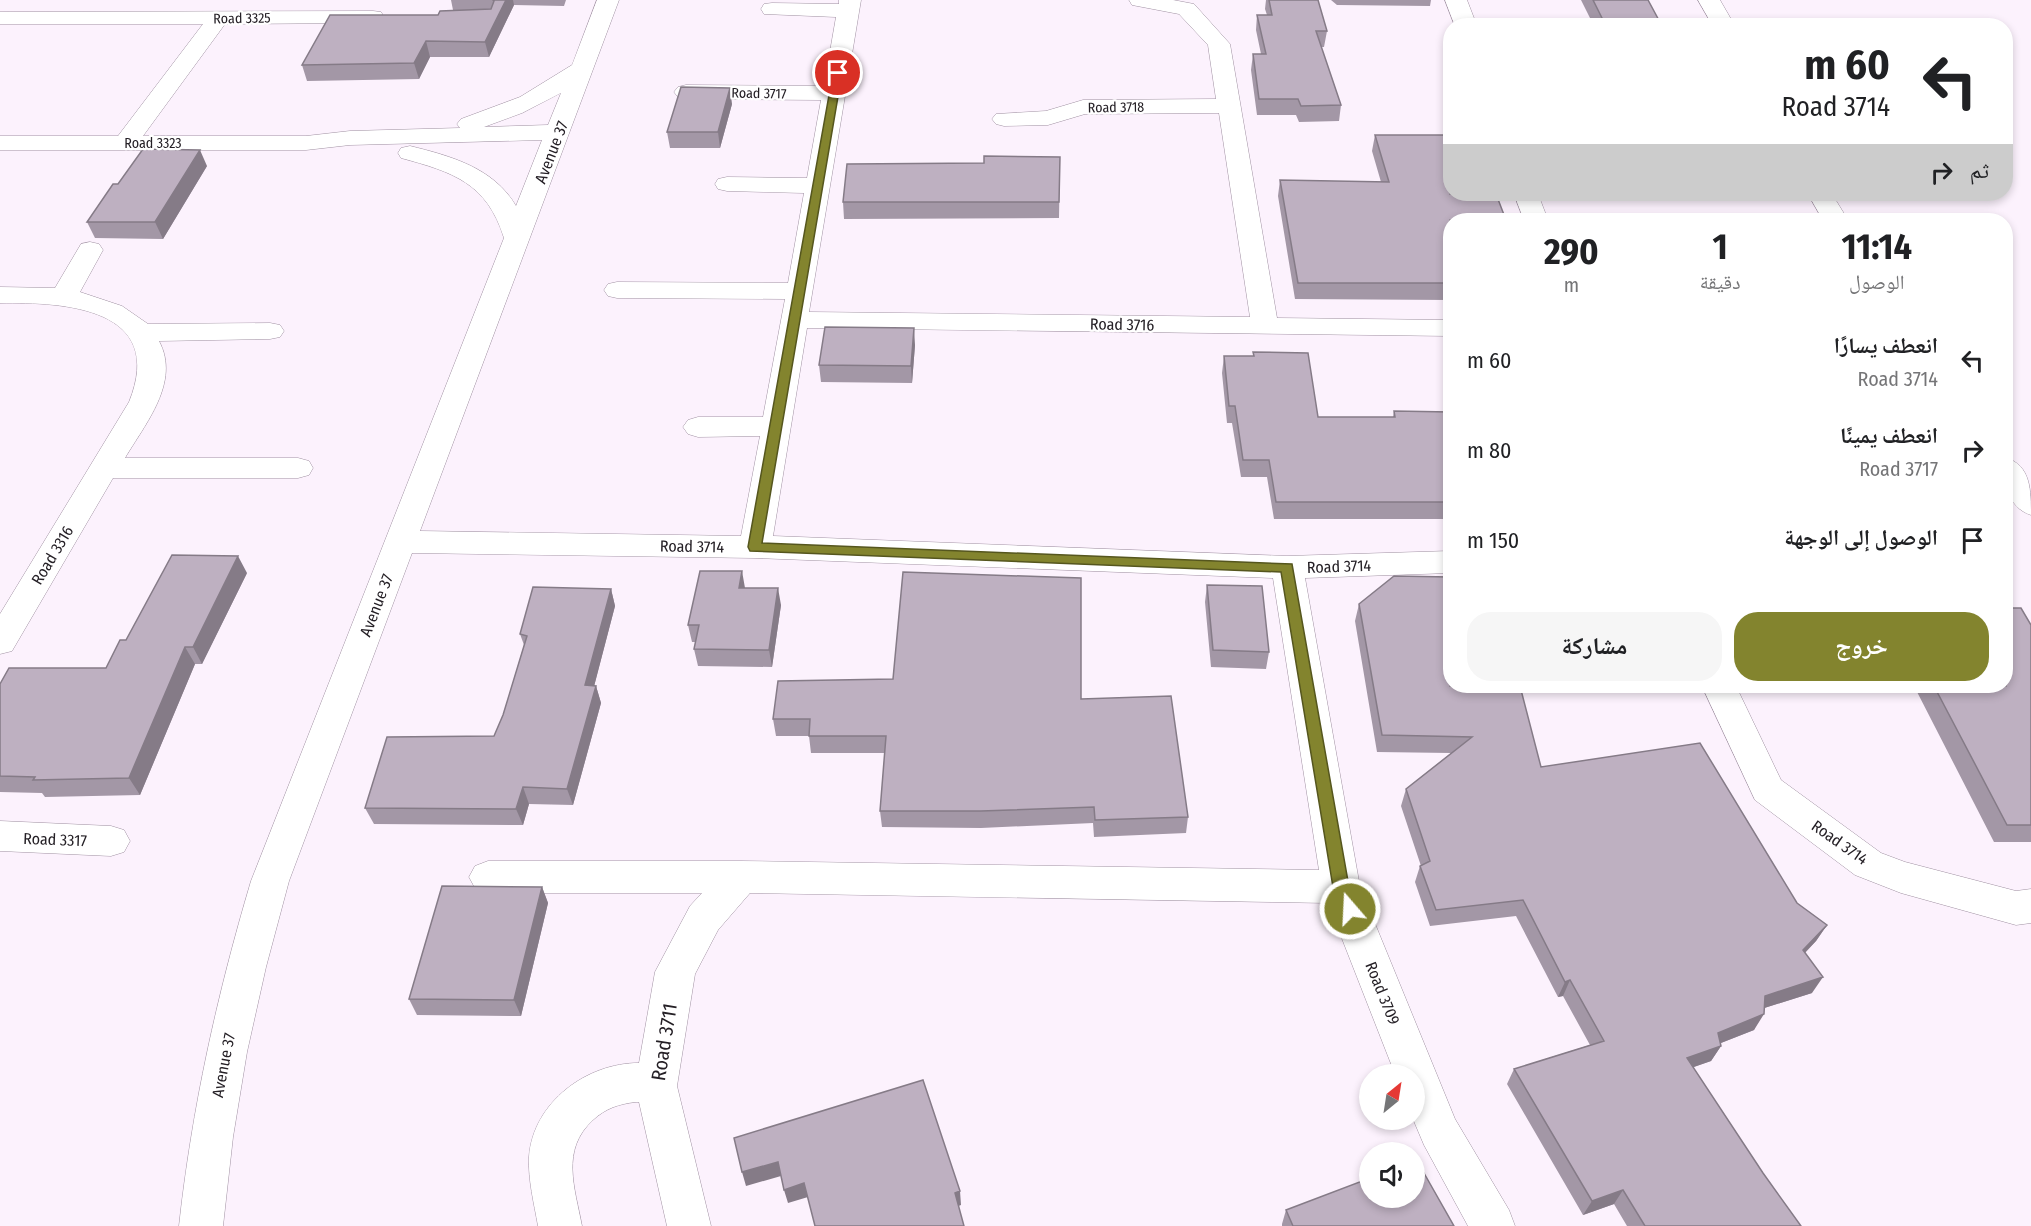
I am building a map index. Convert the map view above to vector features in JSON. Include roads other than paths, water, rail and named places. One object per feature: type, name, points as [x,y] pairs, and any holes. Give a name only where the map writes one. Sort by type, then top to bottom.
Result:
[{"type":"street","name":"Avenue 37","points":[[201,1226],[207,1159],[223,1059],[244,966],[270,881],[608,0]]},
{"type":"street","points":[[1140,0],[1186,9],[1219,44],[1264,326]]},
{"type":"street","points":[[1456,0],[1463,18]]},
{"type":"street","points":[[1709,0],[1719,18]]},
{"type":"street","points":[[755,547],[849,5],[772,9]]},
{"type":"street","name":"Road 3325","points":[[0,18],[218,19],[380,11]]},
{"type":"street","points":[[125,143],[218,19]]},
{"type":"street","name":"Road 3323","points":[[417,144],[516,108],[542,96],[582,68]]},
{"type":"street","name":"Road 3717","points":[[685,92],[834,93]]},
{"type":"street","name":"Road 3718","points":[[1004,119],[1048,118],[1083,107],[1229,106]]},
{"type":"street","name":"Road 3323","points":[[0,143],[306,143],[344,149],[417,144],[554,143]]},
{"type":"street","name":"Road 3323","points":[[417,144],[439,160],[465,171],[486,185],[502,201],[512,219],[517,239]]},
{"type":"street","points":[[727,184],[818,186]]},
{"type":"street","points":[[64,297],[90,250]]},
{"type":"street","points":[[617,290],[799,291]]},
{"type":"street","points":[[0,295],[64,297],[94,304],[122,316],[141,333],[270,331]]},
{"type":"street","name":"Road 3716","points":[[794,320],[1443,328]]},
{"type":"street","name":"Road 3316","points":[[0,642],[143,402],[152,376],[151,353],[141,333]]},
{"type":"street","points":[[698,427],[775,426]]},
{"type":"street","points":[[104,468],[298,468]]},
{"type":"street","points":[[2013,478],[2031,504]]},
{"type":"street","name":"Road 3714","points":[[400,542],[755,547],[1287,567],[1443,562]]},
{"type":"street","name":"Road 3709","points":[[1287,567],[1341,887],[1439,1131],[1493,1226]]},
{"type":"street","name":"Road 3714","points":[[1722,693],[1768,790],[1868,864],[1901,877],[2026,914]]},
{"type":"street","name":"Road 3317","points":[[0,837],[111,841]]},
{"type":"street","points":[[488,877],[741,877],[1341,887]]},
{"type":"street","name":"Road 3711","points":[[689,1226],[656,1086],[675,972],[704,918],[741,877]]},
{"type":"street","points":[[560,1226],[551,1169],[552,1147],[560,1127],[574,1108],[592,1094],[614,1085],[635,1082],[656,1086]]}]
